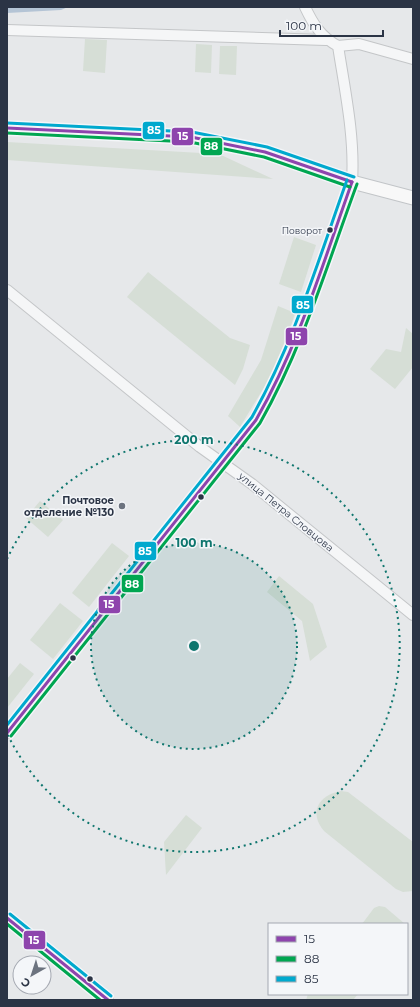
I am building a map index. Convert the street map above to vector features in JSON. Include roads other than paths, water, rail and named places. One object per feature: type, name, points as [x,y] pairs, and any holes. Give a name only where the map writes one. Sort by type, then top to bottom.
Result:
[{"type":"main road","points":[[7,128],[191,137],[265,152],[352,182],[413,198]]},
{"type":"street","points":[[305,7],[313,24],[326,40],[338,46],[359,44],[413,59]]},
{"type":"street","points":[[7,30],[326,40]]},
{"type":"street","points":[[7,733],[223,462],[273,392],[293,349],[352,182],[353,149],[338,46]]},
{"type":"street","name":"улица Петра Словцова","points":[[7,290],[413,616]]},
{"type":"street","points":[[7,918],[108,1000]]},
{"type":"water","points":[[7,7],[68,7],[61,10],[7,13]]},
{"type":"place","name":"Поворот","points":[[330,230]]},
{"type":"place","name":"Почтовое отделение №130","points":[[122,506]]}]
